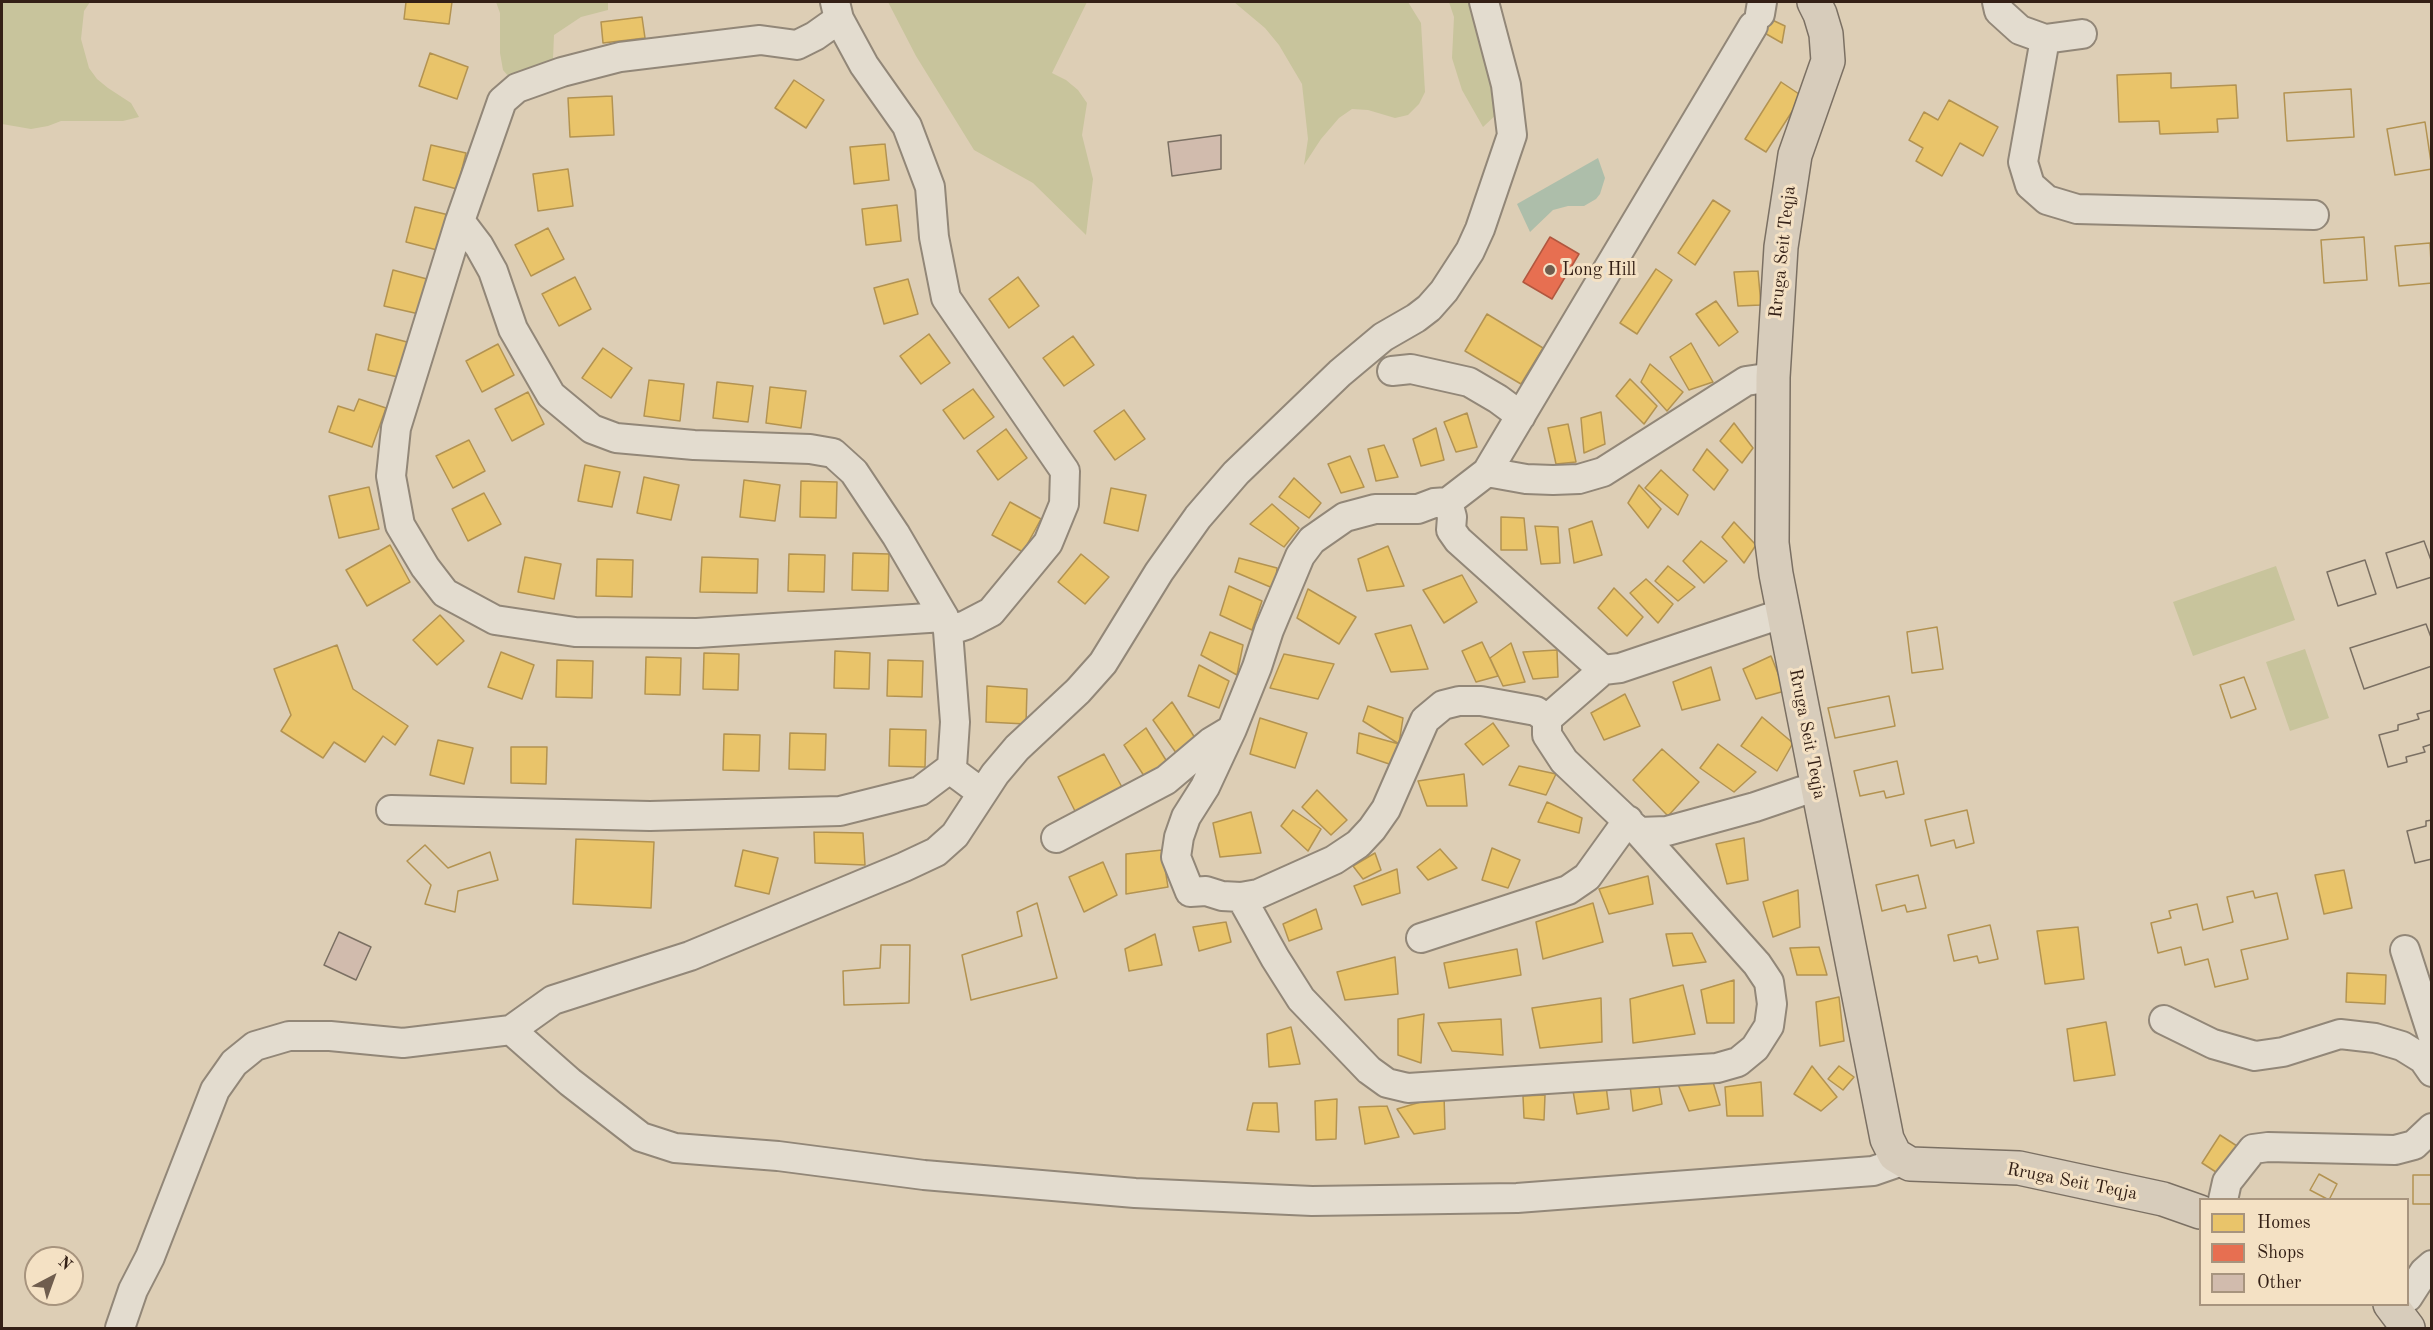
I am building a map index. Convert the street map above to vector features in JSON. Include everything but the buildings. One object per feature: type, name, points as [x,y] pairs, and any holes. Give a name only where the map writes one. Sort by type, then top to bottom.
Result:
[{"type":"main road","name":"Rruga Seit Teqja","points":[[1814,2],[1826,34],[1828,61],[1794,155],[1781,247],[1773,377],[1772,543],[1887,1139],[1895,1155],[1902,1161],[1919,1165],[2019,1168],[2163,1199],[2199,1212]]},
{"type":"street","points":[[120,1329],[133,1290],[150,1257],[215,1090],[234,1063],[255,1046],[289,1036],[330,1036],[403,1043],[511,1030],[554,1000],[690,956],[936,852],[955,835],[982,793],[1017,748],[1078,691],[1103,663],[1178,544],[1236,473],[1340,373],[1383,338],[1416,318],[1444,291],[1470,251],[1480,230],[1512,135],[1506,85],[1484,2]]},
{"type":"street","points":[[1997,2],[2000,11],[2020,30],[2045,39],[2082,34]]},
{"type":"street","points":[[837,10],[864,64],[908,126],[930,187],[934,237],[946,298],[1065,471],[1064,504],[1048,543],[991,612],[966,626],[946,624],[697,633],[575,632],[495,620],[445,593],[425,567],[400,525],[391,476],[396,428],[460,221],[502,101],[517,88],[562,72],[620,57],[760,40],[797,45],[815,36],[837,10]]},
{"type":"street","points":[[1547,719],[1536,711],[1480,701],[1459,701],[1443,705],[1425,720],[1386,809],[1358,844],[1334,860],[1258,894],[1241,897],[1222,896],[1206,891],[1190,892],[1176,857],[1179,837],[1186,818],[1205,787],[1232,729],[1300,556],[1312,540],[1345,517],[1375,509],[1418,509],[1434,503],[1448,502],[1487,472],[1758,14]]},
{"type":"street","points":[[2045,39],[2023,162],[2030,185],[2047,200],[2076,209],[2314,214]]},
{"type":"street","points":[[460,221],[494,271],[513,329],[551,395],[592,429],[616,438],[694,445],[810,449],[833,453],[854,472],[896,535],[946,624],[956,722],[952,767],[955,773],[982,793]]},
{"type":"street","points":[[1392,371],[1411,369],[1468,382],[1498,399],[1521,416]]},
{"type":"street","points":[[1487,472],[1526,479],[1553,480],[1580,479],[1603,472],[1746,381],[1773,377]]},
{"type":"street","points":[[1448,502],[1452,517],[1451,530],[1458,540],[1603,670]]},
{"type":"street","points":[[1241,897],[1301,999],[1369,1070],[1387,1083],[1408,1088],[1717,1068],[1738,1062],[1755,1048],[1769,1026],[1772,1004],[1769,982],[1757,963],[1650,847],[1634,826],[1564,761],[1547,735],[1547,719],[1603,670],[1620,668],[1784,613]]},
{"type":"street","points":[[1056,838],[1166,780],[1211,742],[1232,729]]},
{"type":"street","points":[[391,810],[650,816],[840,812],[920,791],[952,767]]},
{"type":"street","points":[[1634,826],[1667,831],[1755,807],[1802,791]]},
{"type":"street","points":[[1421,938],[1568,890],[1587,877],[1634,826]]},
{"type":"street","points":[[2164,1020],[2213,1044],[2255,1056],[2283,1052],[2340,1034],[2375,1038],[2429,1051],[2405,950]]},
{"type":"street","points":[[511,1030],[570,1082],[641,1137],[675,1148],[778,1156],[924,1175],[1135,1193],[1312,1201],[1517,1198],[1874,1172],[1902,1161]]},
{"type":"street","points":[[2223,1198],[2227,1182],[2253,1149],[2268,1147],[2395,1150],[2414,1145],[2432,1128]]},
{"type":"street","points":[[2409,1298],[2424,1272],[2432,1265]]},
{"type":"shaded area","points":[[2,2],[90,2],[84,11],[81,39],[89,68],[97,79],[131,103],[139,117],[123,121],[61,121],[31,129],[2,124]]},
{"type":"shaded area","points":[[496,2],[608,2],[608,10],[581,17],[554,35],[553,59],[509,77],[503,70],[500,53],[500,13]]},
{"type":"shaded area","points":[[888,2],[1087,2],[1052,73],[1066,80],[1078,90],[1087,103],[1082,135],[1093,179],[1086,235],[1033,183],[974,150],[916,56]]},
{"type":"shaded area","points":[[1234,2],[1408,2],[1421,23],[1425,92],[1419,104],[1408,115],[1395,118],[1368,110],[1352,109],[1339,118],[1321,139],[1304,165],[1308,139],[1302,84],[1279,45],[1265,28]]},
{"type":"shaded area","points":[[1449,2],[1474,2],[1499,112],[1483,127],[1462,90],[1452,58],[1454,17]]},
{"type":"shaded area","points":[[1598,158],[1605,178],[1596,199],[1584,206],[1568,206],[1553,210],[1530,232],[1517,204]]},
{"type":"shaded area","points":[[2276,566],[2295,620],[2193,656],[2173,602]]},
{"type":"shaded area","points":[[2305,649],[2329,718],[2290,731],[2266,662]]},
{"type":"place","name":"Long Hill","points":[[1550,270]]}]
